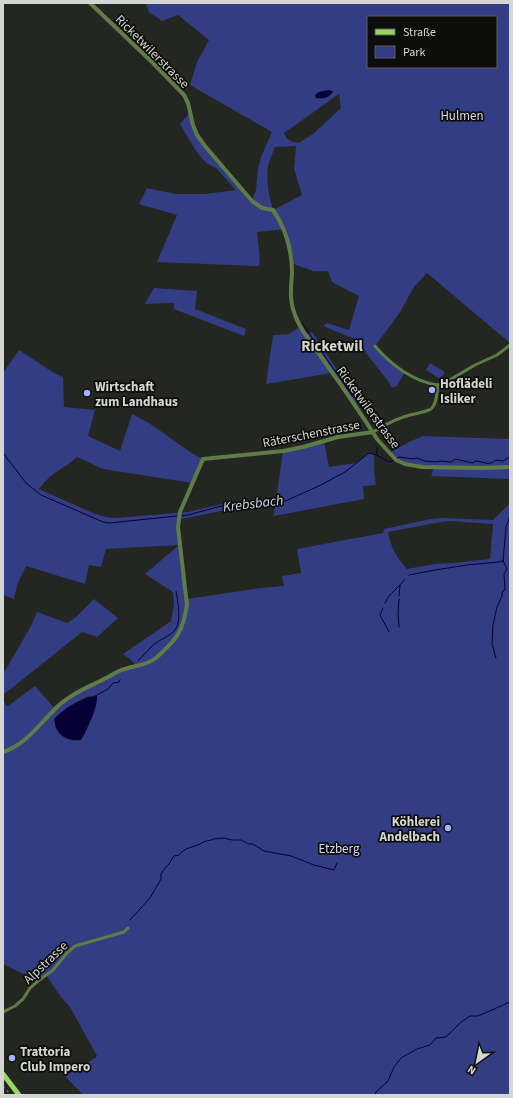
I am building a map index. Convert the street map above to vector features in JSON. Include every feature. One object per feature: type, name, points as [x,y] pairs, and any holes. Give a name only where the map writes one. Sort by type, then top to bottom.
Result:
[{"type":"main road","points":[[3,1074],[20,1095]]},
{"type":"street","name":"Ricketwilerstrasse","points":[[90,3],[184,95],[188,103],[195,130],[205,146],[252,201],[262,208],[273,210],[279,219],[284,229],[288,244],[292,272],[290,301],[295,317],[300,327],[389,453],[396,460],[405,464],[422,467],[510,467]]},
{"type":"street","points":[[375,346],[393,364],[405,372],[423,382],[438,385],[497,355],[510,345]]},
{"type":"street","points":[[373,432],[400,418],[430,410],[434,406],[436,400],[438,385]]},
{"type":"street","name":"Räterschenstrasse","points":[[3,752],[21,743],[39,728],[55,709],[72,696],[124,669],[143,666],[151,662],[174,640],[180,632],[187,605],[178,527],[179,519],[180,512],[203,459],[303,448],[338,437],[373,432]]},
{"type":"street","name":"Alpstrasse","points":[[3,1012],[15,1006],[23,999],[30,988],[53,970],[75,946],[124,932],[128,928]]},
{"type":"green space","name":"Hulmen","points":[[144,3],[510,3],[510,343],[427,273],[414,287],[400,312],[376,345],[379,350],[405,372],[397,386],[392,388],[355,339],[323,326],[327,323],[349,330],[359,296],[332,282],[328,271],[313,271],[291,263],[284,229],[257,232],[260,259],[259,266],[157,262],[177,215],[139,204],[147,188],[175,194],[205,194],[236,190],[216,168],[206,163],[196,151],[180,124],[190,112],[197,135],[252,200],[256,190],[261,157],[272,132],[190,85],[197,62],[209,40],[178,15],[162,21],[149,12],[146,4]],"holes":[[[339,94],[341,108],[313,134],[299,143],[286,137],[284,133]],[[296,146],[294,169],[302,195],[273,210],[267,180],[269,162],[275,147]]]},
{"type":"green space","points":[[154,288],[197,291],[195,309],[246,329],[244,336],[174,309],[174,303],[145,304]]},
{"type":"green space","points":[[300,327],[306,335],[312,332],[358,401],[353,404],[332,373],[266,384],[273,335],[289,334]]},
{"type":"green space","name":"Etzberg","points":[[19,350],[54,373],[63,377],[64,407],[95,410],[88,436],[120,451],[132,414],[149,423],[196,456],[203,459],[192,483],[103,469],[77,457],[50,476],[39,489],[95,514],[106,517],[115,518],[188,512],[226,503],[276,501],[283,451],[324,441],[329,467],[356,463],[369,453],[374,455],[376,485],[363,486],[364,499],[274,516],[275,506],[231,509],[179,519],[187,599],[284,586],[282,576],[301,573],[297,549],[383,533],[384,529],[431,519],[493,520],[510,503],[510,1095],[83,1095],[65,1076],[97,1056],[70,1007],[46,975],[38,981],[3,964],[3,700],[8,706],[35,686],[55,709],[72,696],[124,669],[137,666],[123,654],[171,621],[174,605],[173,592],[145,574],[179,545],[106,549],[101,567],[89,565],[85,584],[26,566],[17,585],[14,599],[3,595],[3,373]],"holes":[[[449,521],[493,524],[490,559],[435,564],[407,569],[394,552],[388,532]],[[89,696],[96,704],[85,733],[61,735],[56,729],[55,724],[57,719],[69,707]]]},
{"type":"green space","points":[[430,363],[445,372],[440,379],[426,370]]},
{"type":"green space","points":[[423,436],[510,439],[510,479],[431,476],[434,467],[405,464],[389,453]]},
{"type":"green space","points":[[94,599],[118,618],[97,637],[82,632],[3,695],[3,669],[5,671],[31,626],[37,612],[67,623],[75,618]]},
{"type":"shaded area","points":[[328,90],[333,91],[328,97],[316,98],[315,95],[319,92]]},
{"type":"shaded area","points":[[97,695],[94,712],[81,740],[70,740],[62,736],[57,729],[54,719],[74,704],[85,698]]},
{"type":"waterway","points":[[302,323],[353,397]]},
{"type":"waterway","name":"Krebsbach","points":[[377,448],[377,454]]},
{"type":"waterway","name":"Krebsbach","points":[[3,453],[26,483],[41,495],[103,522],[109,523],[177,516]]},
{"type":"waterway","name":"Krebsbach","points":[[181,516],[225,505],[272,504],[283,502],[321,485],[345,472],[369,453],[377,455],[389,462],[394,460]]},
{"type":"waterway","name":"Krebsbach","points":[[397,458],[417,458],[425,461],[436,462],[451,462],[455,459],[473,463],[475,461],[491,463],[496,460],[503,461],[510,458]]},
{"type":"waterway","points":[[409,575],[467,565],[503,561],[506,527],[510,516]]},
{"type":"waterway","points":[[496,658],[492,644],[493,625],[502,592],[505,590],[504,574],[507,569],[503,561]]},
{"type":"waterway","points":[[385,603],[389,596],[405,579]]},
{"type":"waterway","points":[[399,596],[400,586]]},
{"type":"waterway","points":[[138,661],[153,645],[170,635],[178,625],[179,614],[176,591]]},
{"type":"waterway","points":[[399,599],[399,627]]},
{"type":"waterway","points":[[383,608],[380,615],[389,632]]},
{"type":"waterway","points":[[97,695],[108,689],[113,683],[119,682],[120,680]]},
{"type":"waterway","points":[[130,920],[150,898],[161,879],[161,874],[174,856],[179,855],[186,849],[205,841],[224,838],[241,840],[249,844],[253,844],[264,851],[291,856],[314,865],[334,870],[337,863]]},
{"type":"waterway","points":[[375,1095],[376,1092],[388,1081],[394,1067],[401,1058],[417,1049],[430,1045],[436,1038],[446,1037],[460,1023],[470,1016],[478,1016],[510,1002]]},
{"type":"railway","points":[[3,1086],[11,1095]]},
{"type":"place","name":"Hoflädeli Isliker","points":[[432,390]]},
{"type":"place","name":"Wirtschaft zum Landhaus","points":[[87,393]]},
{"type":"place","name":"Köhlerei Andelbach","points":[[448,828]]},
{"type":"place","name":"Trattoria Club Impero","points":[[12,1058]]},
{"type":"district","name":"Ricketwil","points":[[332,346]]}]
